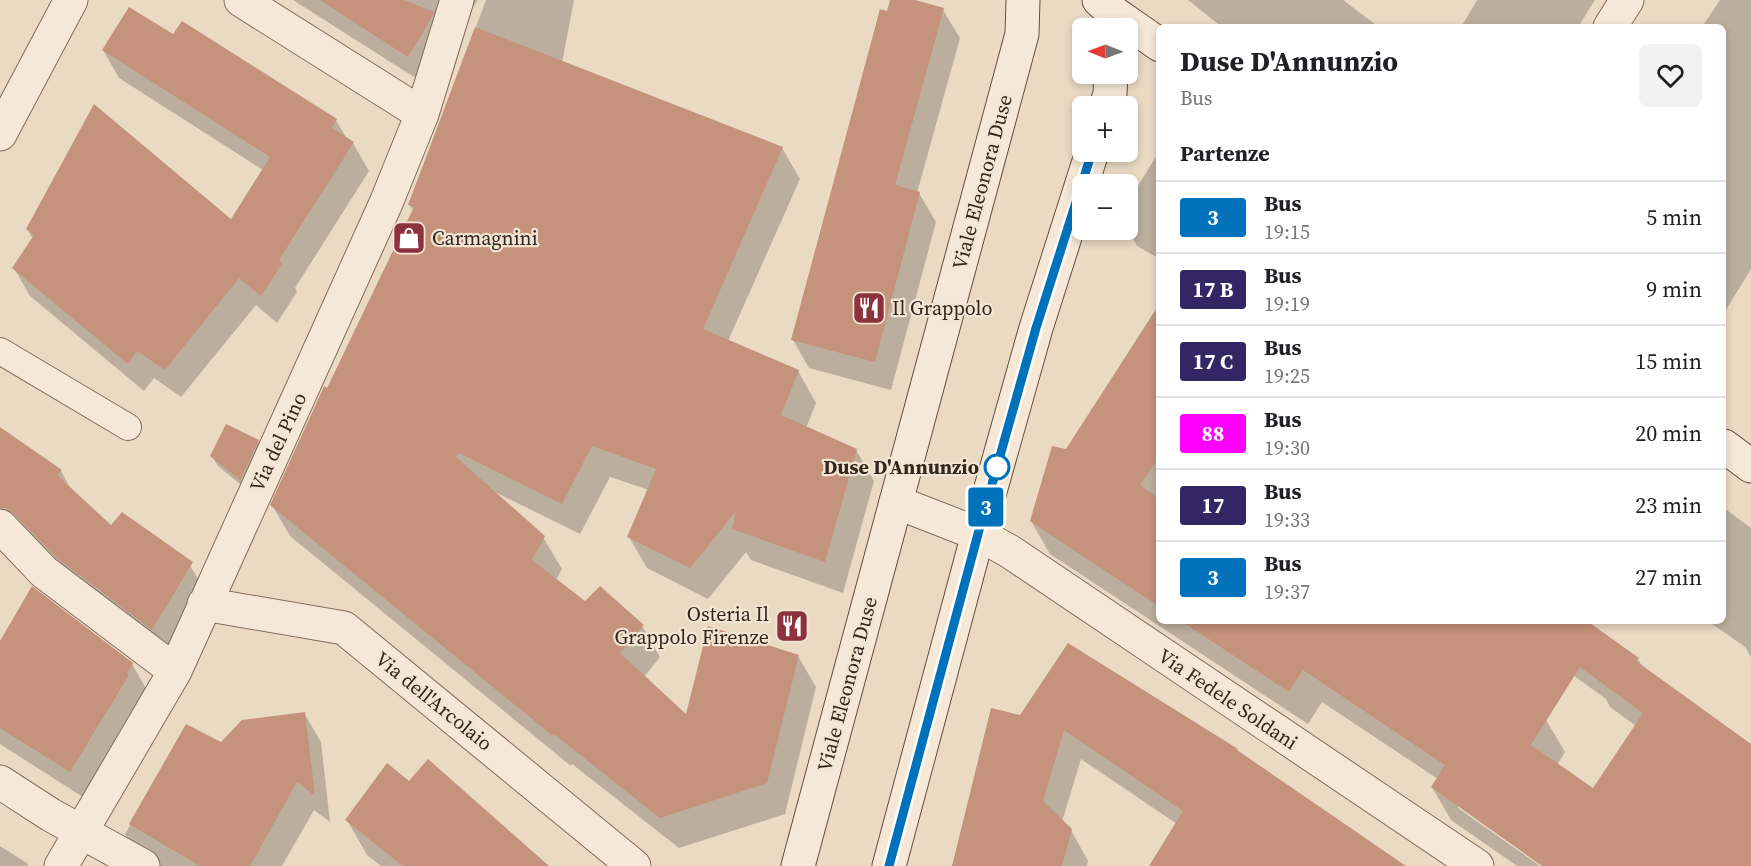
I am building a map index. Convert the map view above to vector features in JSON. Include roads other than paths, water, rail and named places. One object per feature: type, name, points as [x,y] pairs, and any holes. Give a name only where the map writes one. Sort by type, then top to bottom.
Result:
[{"type":"street","points":[[0,134],[71,0]]},
{"type":"street","points":[[241,0],[422,114]]},
{"type":"street","name":"Via del Pino","points":[[61,866],[175,671],[386,203],[422,114],[457,0]]},
{"type":"street","name":"Viale Eleonora Duse","points":[[798,866],[1022,34],[1023,0]]},
{"type":"street","points":[[1612,24],[1627,0]]},
{"type":"street","points":[[1110,10],[1156,42]]},
{"type":"street","points":[[889,866],[1036,328],[1089,162]]},
{"type":"street","points":[[1726,447],[1751,466]]},
{"type":"street","points":[[896,502],[978,534]]},
{"type":"street","points":[[0,526],[44,572],[175,671]]},
{"type":"street","name":"Via Fedele Soldani","points":[[978,534],[1009,551],[1477,866]]},
{"type":"street","name":"Via dell'Arcolaio","points":[[204,604],[344,628],[634,866]]},
{"type":"street","points":[[0,783],[51,815],[143,866]]},
{"type":"lane","points":[[0,351],[128,427]]},
{"type":"place","name":"Carmagnini","points":[[409,238]]},
{"type":"place","name":"Il Grappolo","points":[[869,308]]},
{"type":"place","name":"Duse D'Annunzio","points":[[997,467]]},
{"type":"place","name":"Osteria Il Grappolo Firenze","points":[[792,626]]}]
